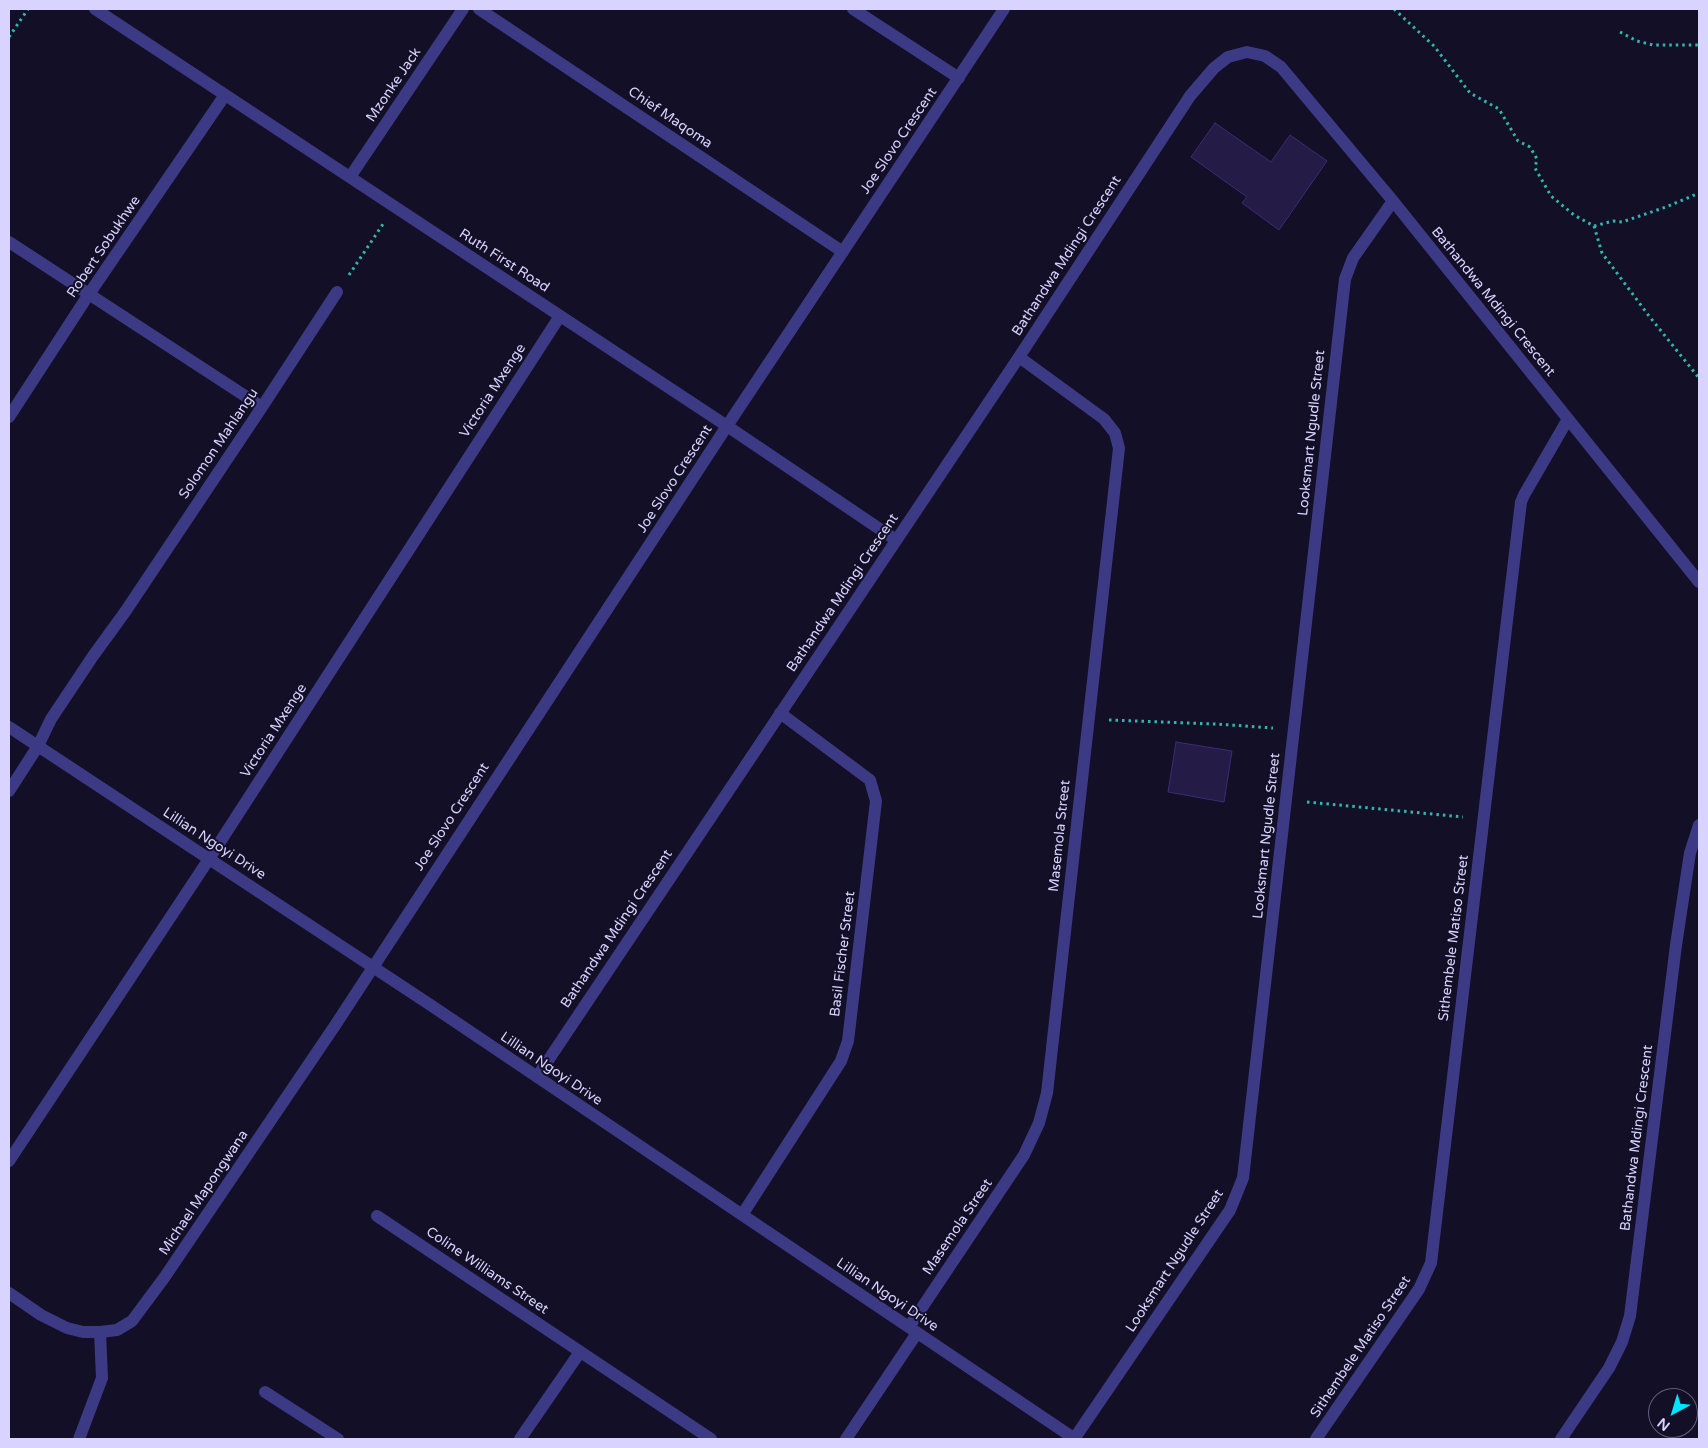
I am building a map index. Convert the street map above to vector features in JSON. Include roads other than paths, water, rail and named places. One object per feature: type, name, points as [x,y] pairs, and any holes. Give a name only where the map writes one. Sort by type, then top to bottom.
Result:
[{"type":"street","name":"Ruth First Road","points":[[95,9],[727,426],[896,540]]},
{"type":"street","name":"Mzonke Jack","points":[[350,177],[462,9]]},
{"type":"street","name":"Chief Maqoma","points":[[480,9],[843,252]]},
{"type":"street","points":[[853,9],[959,78]]},
{"type":"street","name":"Joe Slovo Crescent","points":[[373,966],[727,426],[1004,9]]},
{"type":"street","name":"Bathandwa Mdingi Crescent","points":[[537,1077],[1019,357],[1190,96],[1214,68],[1228,57],[1247,52],[1265,56],[1281,66],[1393,201],[1699,582]]},
{"type":"street","name":"Robert Sobukhwe","points":[[9,417],[89,294],[225,95]]},
{"type":"street","name":"Looksmart Ngudle Street","points":[[1074,1439],[1230,1210],[1243,1178],[1345,279],[1353,258],[1393,201]]},
{"type":"street","points":[[9,242],[262,407]]},
{"type":"street","name":"Solomon Mahlangu","points":[[9,791],[38,746],[51,720],[93,656],[125,612],[337,292]]},
{"type":"street","name":"Victoria Mxenge","points":[[9,1161],[209,859],[560,316]]},
{"type":"street","name":"Masemola Street","points":[[846,1439],[1024,1155],[1039,1123],[1047,1093],[1119,448],[1115,434],[1104,419],[1019,357]]},
{"type":"street","name":"Sithembele Matiso Street","points":[[1316,1439],[1419,1290],[1431,1263],[1521,502],[1568,419]]},
{"type":"street","name":"Basil Fischer Street","points":[[742,1215],[841,1061],[848,1041],[876,801],[870,780],[780,714]]},
{"type":"street","name":"Lillian Ngoyi Drive","points":[[9,727],[373,966],[1074,1439]]},
{"type":"street","name":"Bathandwa Mdingi Crescent","points":[[1561,1439],[1609,1368],[1622,1342],[1630,1316],[1676,945],[1690,853],[1699,825]]},
{"type":"street","name":"Michael Mapongwana","points":[[9,1293],[41,1315],[67,1328],[83,1332],[117,1330],[132,1321],[336,1024],[373,966]]},
{"type":"street","name":"Coline Williams Street","points":[[377,1216],[711,1439]]},
{"type":"street","points":[[79,1439],[102,1378],[100,1332]]},
{"type":"street","points":[[520,1439],[580,1352]]},
{"type":"street","points":[[265,1392],[338,1439]]}]
